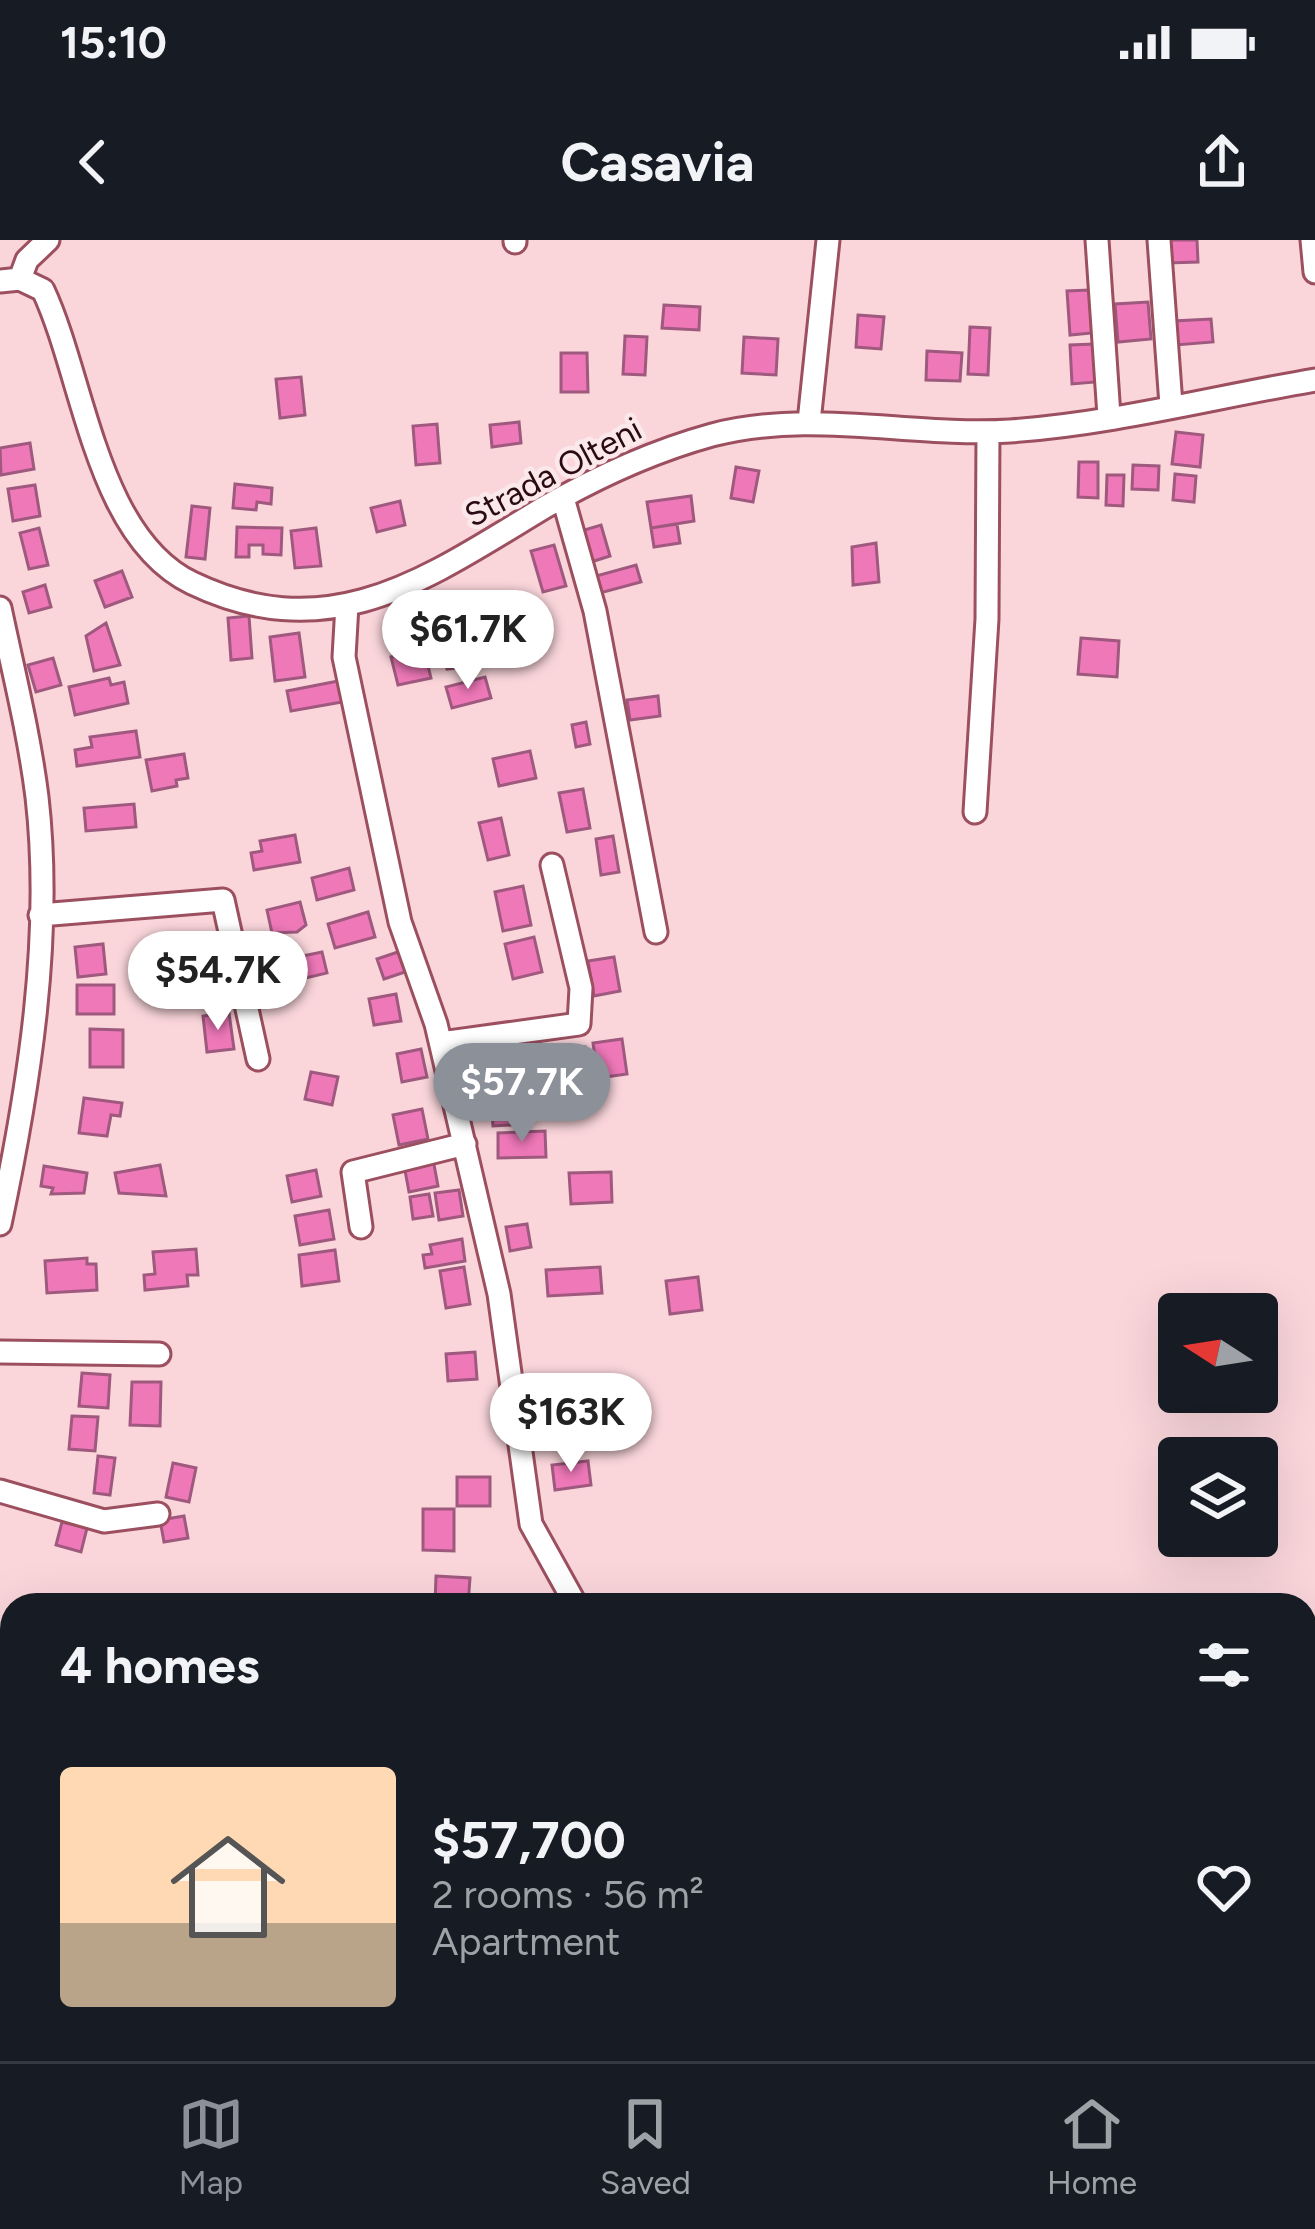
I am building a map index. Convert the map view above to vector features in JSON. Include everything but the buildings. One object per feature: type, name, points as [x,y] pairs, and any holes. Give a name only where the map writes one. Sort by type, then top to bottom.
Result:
[{"type":"street","points":[[10,280],[48,240]]},
{"type":"street","points":[[809,422],[828,240]]},
{"type":"street","points":[[1096,240],[1109,416]]},
{"type":"street","points":[[1159,240],[1171,405]]},
{"type":"street","points":[[1312,240],[1315,272]]},
{"type":"street","name":"Strada Olteni","points":[[10,280],[44,290],[112,490],[169,570],[195,584],[244,599],[295,608],[347,605],[407,589],[563,498],[653,453],[743,428],[809,422],[988,432],[1315,380]]},
{"type":"street","points":[[975,812],[987,619],[988,432]]},
{"type":"street","points":[[563,498],[595,611],[656,932]]},
{"type":"street","points":[[347,605],[344,657],[400,922],[441,1043],[499,1294],[531,1524],[569,1593]]},
{"type":"street","points":[[0,608],[36,794],[40,915],[20,1118],[0,1224]]},
{"type":"street","points":[[441,1043],[579,1024],[584,1016],[552,866]]},
{"type":"street","points":[[40,915],[223,900],[258,1060]]},
{"type":"street","points":[[361,1227],[353,1172],[464,1144]]},
{"type":"street","points":[[0,1352],[159,1354]]},
{"type":"street","points":[[0,1491],[104,1521],[158,1514]]}]
